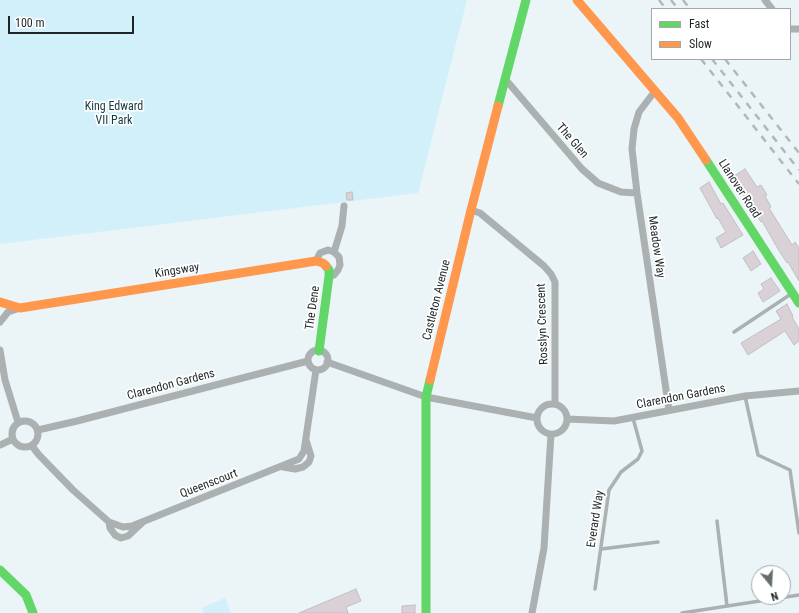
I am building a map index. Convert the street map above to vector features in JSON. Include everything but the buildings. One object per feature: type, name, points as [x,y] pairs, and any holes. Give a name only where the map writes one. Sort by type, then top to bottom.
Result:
[{"type":"street","name":"Castleton Avenue","points":[[426,613],[426,397],[526,0]]},
{"type":"street","name":"Llanover Road","points":[[577,0],[678,118],[799,303]]},
{"type":"street","points":[[765,0],[771,8]]},
{"type":"street","name":"The Glen","points":[[506,80],[582,169],[598,183],[621,192],[637,193]]},
{"type":"street","name":"Meadow Way","points":[[655,91],[639,112],[634,129],[632,149],[637,193],[669,410]]},
{"type":"street","points":[[330,276],[329,270],[323,263],[316,261],[320,253],[328,250],[334,252],[342,226],[344,206]]},
{"type":"street","name":"Rosslyn Crescent","points":[[472,210],[480,214],[544,266],[551,274],[555,282],[555,404]]},
{"type":"street","name":"The Dene","points":[[319,351],[330,276],[334,275],[340,265],[339,258],[334,252]]},
{"type":"street","name":"Kingsway","points":[[0,322],[8,312],[20,308],[316,261]]},
{"type":"street","name":"Kingsway","points":[[0,302],[20,308]]},
{"type":"street","points":[[0,350],[6,380],[18,422],[13,430],[13,439],[15,443],[23,447],[32,446],[38,439],[38,430],[32,422],[18,422]]},
{"type":"street","points":[[319,351],[327,356],[327,362],[324,368],[316,370],[310,366],[308,360],[311,353],[319,351]]},
{"type":"street","name":"Clarendon Gardens","points":[[38,430],[308,360]]},
{"type":"street","points":[[327,362],[426,397],[537,418]]},
{"type":"street","name":"Queenscourt","points":[[32,446],[73,490],[108,522],[123,527],[132,526],[299,459],[302,456],[316,370]]},
{"type":"street","name":"Clarendon Gardens","points":[[567,419],[614,421],[745,396],[799,390]]},
{"type":"street","points":[[555,404],[564,409],[567,419],[563,429],[552,434],[542,430],[539,426],[537,418],[541,408],[546,405],[555,404]]},
{"type":"street","points":[[532,613],[544,548],[552,434]]},
{"type":"street","points":[[0,445],[13,439]]},
{"type":"street","name":"Queenscourt","points":[[108,522],[115,535],[121,538],[128,536],[144,521]]},
{"type":"street","points":[[0,570],[26,594],[33,613]]},
{"type":"lane","points":[[734,332],[792,293]]},
{"type":"lane","points":[[745,396],[758,455],[790,470],[799,533]]},
{"type":"lane","name":"Everard Way","points":[[595,589],[609,490],[621,472],[638,459],[642,451],[633,418]]},
{"type":"lane","points":[[717,521],[727,606]]},
{"type":"lane","points":[[601,548],[658,542]]},
{"type":"lane","points":[[682,613],[799,595]]},
{"type":"green space","name":"King Edward VII Park","points":[[0,0],[467,0],[418,193],[0,244]]},
{"type":"green space","points":[[225,598],[231,613],[204,613],[201,608]]},
{"type":"railway","points":[[659,0],[665,8]]},
{"type":"railway","points":[[671,0],[677,8]]},
{"type":"railway","points":[[683,0],[689,8]]},
{"type":"railway","points":[[702,60],[799,184]]},
{"type":"railway","points":[[713,60],[799,170]]},
{"type":"railway","points":[[726,60],[799,153]]},
{"type":"traffic: fast","points":[[498,106],[526,0]]},
{"type":"traffic: fast","points":[[706,160],[799,303]]},
{"type":"traffic: fast","points":[[319,351],[329,276],[329,270],[326,266]]},
{"type":"traffic: fast","points":[[426,613],[426,397],[430,380]]},
{"type":"traffic: fast","points":[[0,570],[26,595],[33,613]]},
{"type":"traffic: slow","points":[[577,0],[678,118],[706,160]]},
{"type":"traffic: slow","points":[[430,380],[498,106]]},
{"type":"traffic: slow","points":[[0,302],[20,308],[316,261],[323,263],[326,266]]}]
